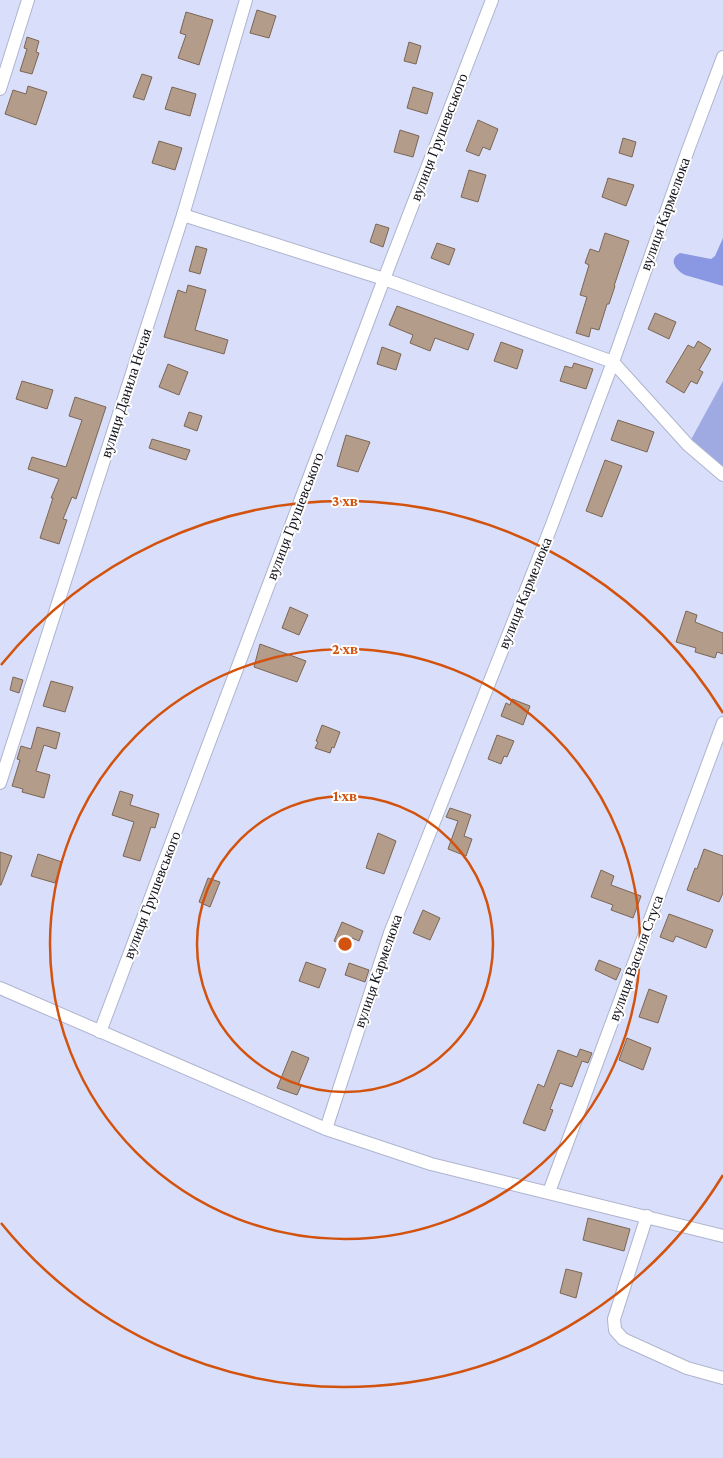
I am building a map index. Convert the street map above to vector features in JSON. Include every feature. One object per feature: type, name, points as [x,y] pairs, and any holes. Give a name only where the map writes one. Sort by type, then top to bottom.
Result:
[{"type":"street","points":[[0,89],[28,0]]},
{"type":"street","name":"вулиця Данила Нечая","points":[[0,784],[183,215],[246,0]]},
{"type":"street","name":"вулиця Грушевського","points":[[100,1032],[384,279],[492,0]]},
{"type":"street","name":"вулиця Кармелюка","points":[[326,1129],[390,933],[551,527],[613,362],[723,57]]},
{"type":"street","points":[[183,215],[384,279],[613,362],[688,445],[723,476]]},
{"type":"street","name":"вулиця Василя Стуса","points":[[549,1192],[723,723]]},
{"type":"street","points":[[0,988],[326,1129],[431,1164],[723,1236]]},
{"type":"street","points":[[647,1216],[614,1319],[615,1330],[623,1339],[687,1368],[723,1378]]},
{"type":"shaded area","points":[[723,238],[723,286],[685,275],[674,264],[674,258],[680,253],[711,259],[715,256]]},
{"type":"shaded area","points":[[723,381],[723,475],[688,445]]},
{"type":"building","points":[[257,10],[276,16],[269,38],[250,33]]},
{"type":"building","points":[[186,12],[213,20],[199,65],[178,58],[186,35],[180,33]]},
{"type":"building","points":[[27,37],[39,41],[36,52],[39,53],[32,74],[20,71],[27,49],[24,48]]},
{"type":"building","points":[[409,42],[421,46],[416,64],[404,61]]},
{"type":"building","points":[[142,74],[152,77],[144,100],[133,97]]},
{"type":"building","points":[[28,86],[47,92],[36,125],[5,114],[13,90],[26,94]]},
{"type":"building","points":[[172,87],[196,94],[190,116],[165,109]]},
{"type":"building","points":[[413,87],[433,93],[427,114],[407,108]]},
{"type":"building","points":[[478,120],[498,129],[490,150],[483,147],[479,156],[466,151]]},
{"type":"building","points":[[400,130],[419,136],[413,157],[394,152]]},
{"type":"building","points":[[623,138],[636,142],[632,157],[619,153]]},
{"type":"building","points":[[159,141],[182,148],[175,170],[152,163]]},
{"type":"building","points":[[469,170],[486,175],[478,202],[461,197]]},
{"type":"building","points":[[608,178],[634,185],[626,206],[602,197]]},
{"type":"building","points":[[376,224],[389,228],[383,247],[370,242]]},
{"type":"building","points":[[605,233],[629,241],[599,330],[591,328],[589,337],[576,333],[587,297],[580,295],[589,265],[585,263],[590,249],[599,252]]},
{"type":"building","points":[[437,243],[455,249],[449,265],[431,258]]},
{"type":"building","points":[[196,246],[207,249],[200,274],[189,271]]},
{"type":"building","points":[[188,285],[206,290],[195,330],[228,340],[224,354],[164,337],[178,290],[186,293]]},
{"type":"building","points":[[397,306],[474,334],[468,350],[435,338],[430,351],[410,343],[413,335],[389,325]]},
{"type":"building","points":[[655,313],[676,322],[669,339],[648,329]]},
{"type":"building","points":[[698,341],[711,349],[699,370],[703,372],[697,384],[691,381],[684,393],[666,382],[688,345],[694,348]]},
{"type":"building","points":[[501,342],[523,350],[517,369],[494,361]]},
{"type":"building","points":[[382,347],[401,354],[396,370],[377,364]]},
{"type":"building","points":[[574,363],[593,369],[586,389],[560,381],[565,366],[572,368]]},
{"type":"building","points":[[168,364],[188,372],[179,395],[159,387]]},
{"type":"building","points":[[22,381],[53,390],[47,409],[16,399]]},
{"type":"building","points":[[75,397],[106,407],[76,499],[72,497],[63,519],[67,520],[59,544],[40,538],[53,498],[51,498],[59,479],[28,469],[32,457],[66,467],[82,420],[69,416]]},
{"type":"building","points":[[189,412],[202,416],[197,431],[184,426]]},
{"type":"building","points":[[618,420],[654,432],[647,452],[611,440]]},
{"type":"building","points":[[346,435],[370,442],[358,472],[337,466]]},
{"type":"building","points":[[152,439],[190,450],[186,460],[149,448]]},
{"type":"building","points":[[605,460],[622,466],[602,517],[586,511]]},
{"type":"building","points":[[290,607],[308,615],[299,635],[282,628]]},
{"type":"building","points":[[686,611],[697,615],[695,622],[723,633],[723,654],[717,652],[715,658],[695,652],[696,648],[676,642]]},
{"type":"building","points":[[260,644],[306,661],[297,682],[254,667]]},
{"type":"building","points":[[13,677],[23,680],[19,693],[10,690]]},
{"type":"building","points":[[51,681],[73,687],[65,712],[43,706]]},
{"type":"building","points":[[512,699],[530,706],[523,725],[501,716],[506,703],[510,705]]},
{"type":"building","points":[[322,725],[340,732],[330,753],[315,748]]},
{"type":"building","points":[[37,727],[60,733],[56,749],[44,745],[36,771],[50,775],[44,798],[22,792],[23,789],[12,786],[20,760],[17,759],[21,746],[31,749]]},
{"type":"building","points":[[497,735],[514,741],[507,757],[504,756],[501,764],[488,759]]},
{"type":"building","points":[[120,791],[133,795],[130,805],[159,814],[155,828],[151,827],[140,861],[123,856],[134,822],[112,815]]},
{"type":"building","points":[[450,808],[471,815],[464,836],[472,839],[466,856],[448,849],[458,821],[446,817]]},
{"type":"building","points":[[378,833],[396,841],[384,874],[366,868]]},
{"type":"building","points":[[704,849],[723,856],[723,893],[719,902],[687,890]]},
{"type":"building","points":[[0,852],[12,856],[1,885],[0,885]]},
{"type":"building","points":[[38,854],[62,862],[55,883],[31,876]]},
{"type":"building","points":[[601,870],[614,876],[611,885],[641,896],[633,918],[611,910],[613,905],[591,897]]},
{"type":"building","points":[[208,878],[220,882],[210,907],[199,902]]},
{"type":"building","points":[[423,910],[440,918],[430,940],[413,933]]},
{"type":"building","points":[[669,914],[713,930],[706,948],[676,936],[673,942],[660,937]]},
{"type":"building","points":[[342,922],[363,931],[359,941],[352,938],[348,947],[334,941]]},
{"type":"building","points":[[599,960],[621,969],[616,980],[595,970]]},
{"type":"building","points":[[306,962],[326,969],[319,988],[299,981]]},
{"type":"building","points":[[349,963],[369,970],[365,982],[345,975]]},
{"type":"building","points":[[649,989],[667,996],[658,1023],[639,1017]]},
{"type":"building","points":[[627,1038],[651,1048],[643,1070],[619,1060]]},
{"type":"building","points":[[580,1049],[592,1053],[588,1063],[582,1061],[572,1087],[560,1083],[550,1109],[553,1110],[545,1131],[523,1123],[538,1084],[544,1087],[558,1050],[577,1057]]},
{"type":"building","points":[[292,1051],[309,1058],[298,1085],[301,1086],[297,1095],[277,1088]]},
{"type":"building","points":[[588,1218],[630,1229],[624,1251],[583,1240]]},
{"type":"building","points":[[566,1269],[582,1273],[576,1298],[560,1293]]}]
